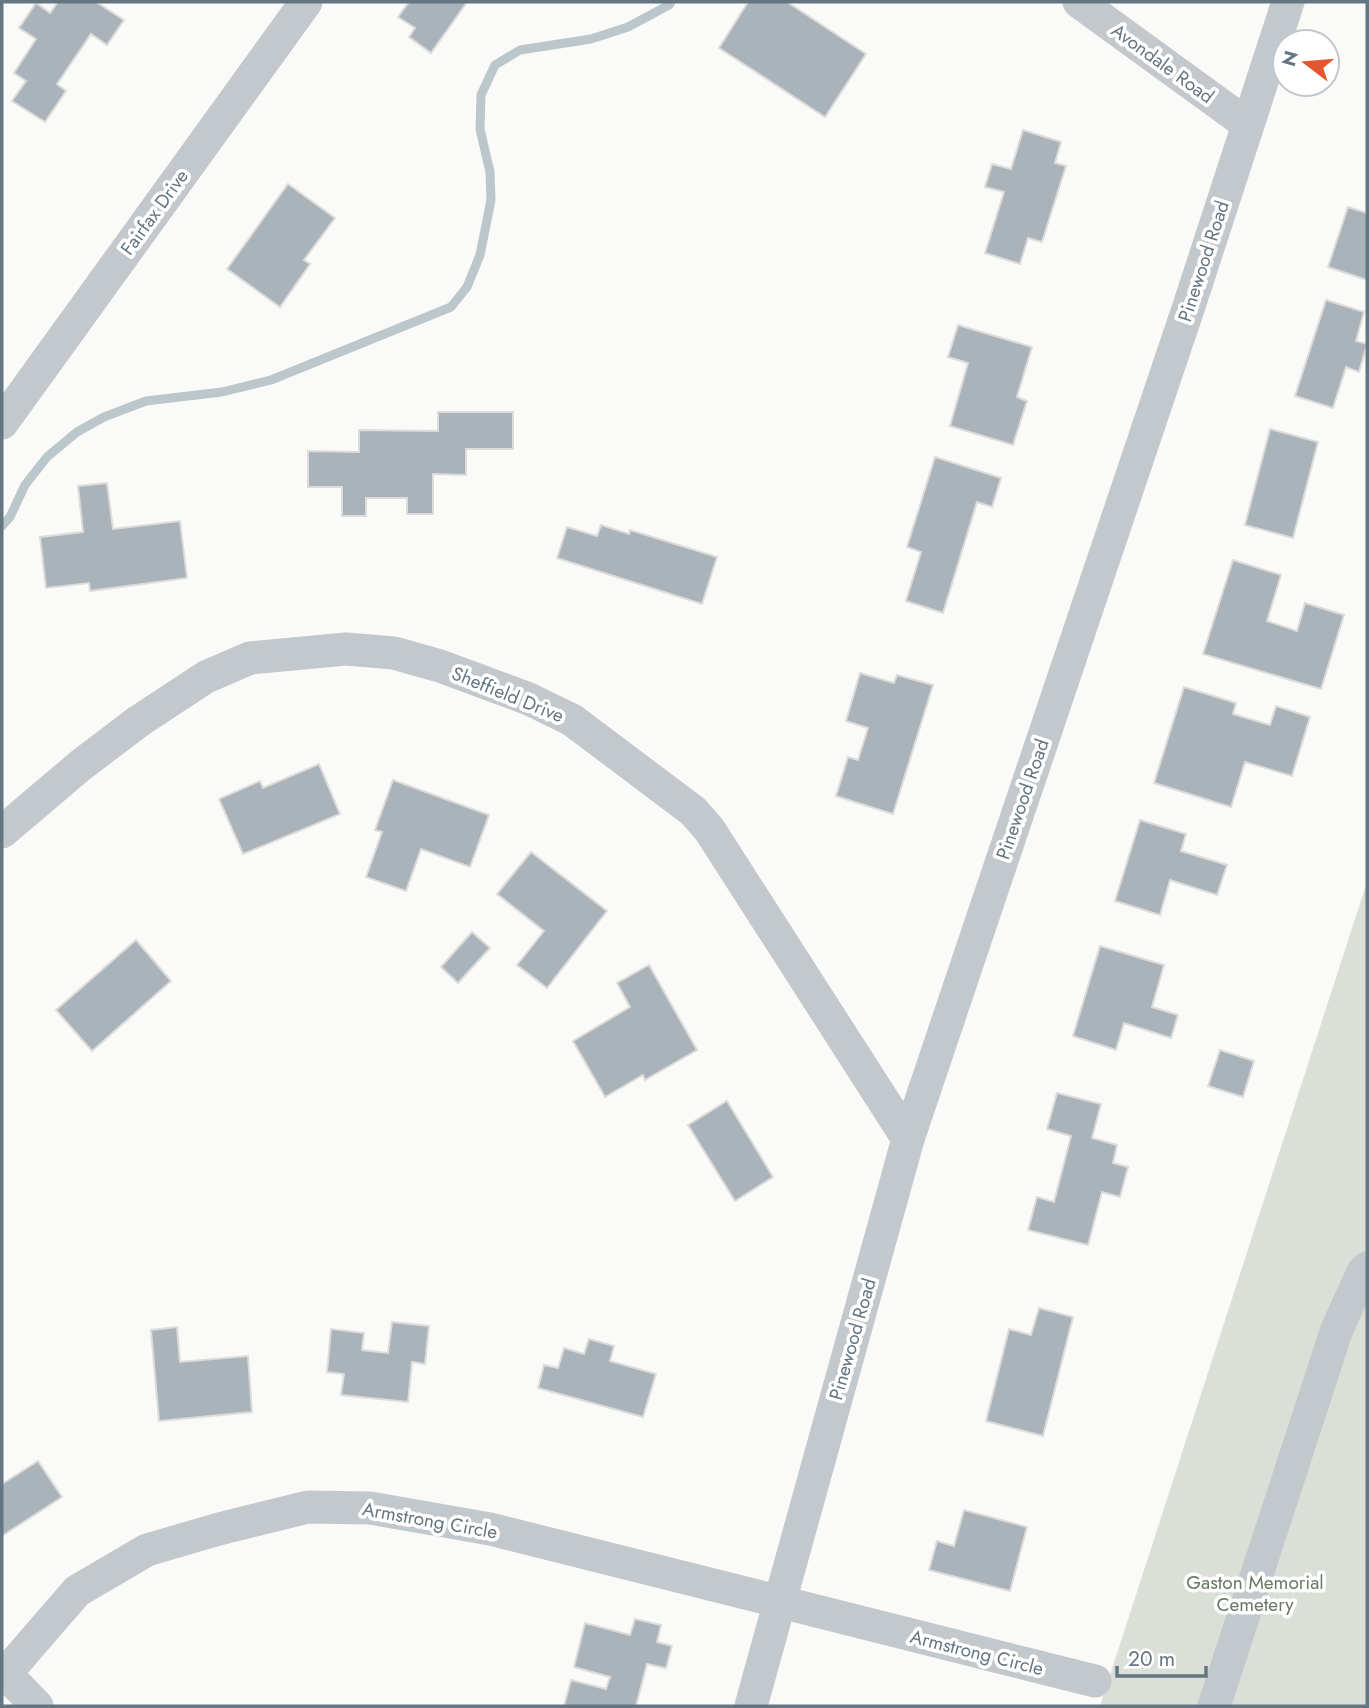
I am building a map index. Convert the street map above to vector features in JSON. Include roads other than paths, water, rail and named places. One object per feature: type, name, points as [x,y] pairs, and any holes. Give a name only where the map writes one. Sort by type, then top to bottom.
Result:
[{"type":"street","name":"Fairfax Drive","points":[[2,423],[306,2]]},
{"type":"street","name":"Avondale Road","points":[[1079,2],[1247,124]]},
{"type":"street","name":"Pinewood Road","points":[[778,1602],[908,1139],[1288,2]]},
{"type":"street","name":"Sheffield Drive","points":[[5,816],[80,765],[139,720],[206,677],[250,658],[346,649],[394,653],[485,681],[572,720],[693,811],[709,829],[908,1139]]},
{"type":"street","points":[[1214,1706],[1337,1329],[1367,1268]]},
{"type":"street","name":"Armstrong Circle","points":[[37,1706],[4,1672],[78,1591],[147,1550],[308,1507],[370,1507],[489,1529],[1095,1681]]},
{"type":"street","points":[[751,1706],[778,1602]]},
{"type":"waterway","points":[[2,526],[10,517],[25,485],[47,457],[77,432],[104,417],[146,401],[222,392],[271,380],[451,307],[467,287],[480,255],[491,200],[490,172],[480,129],[481,95],[495,65],[520,50],[591,39],[628,27],[671,2]]},
{"type":"park label","name":"Gaston Memorial Cemetery","points":[[1255,1593]]}]
